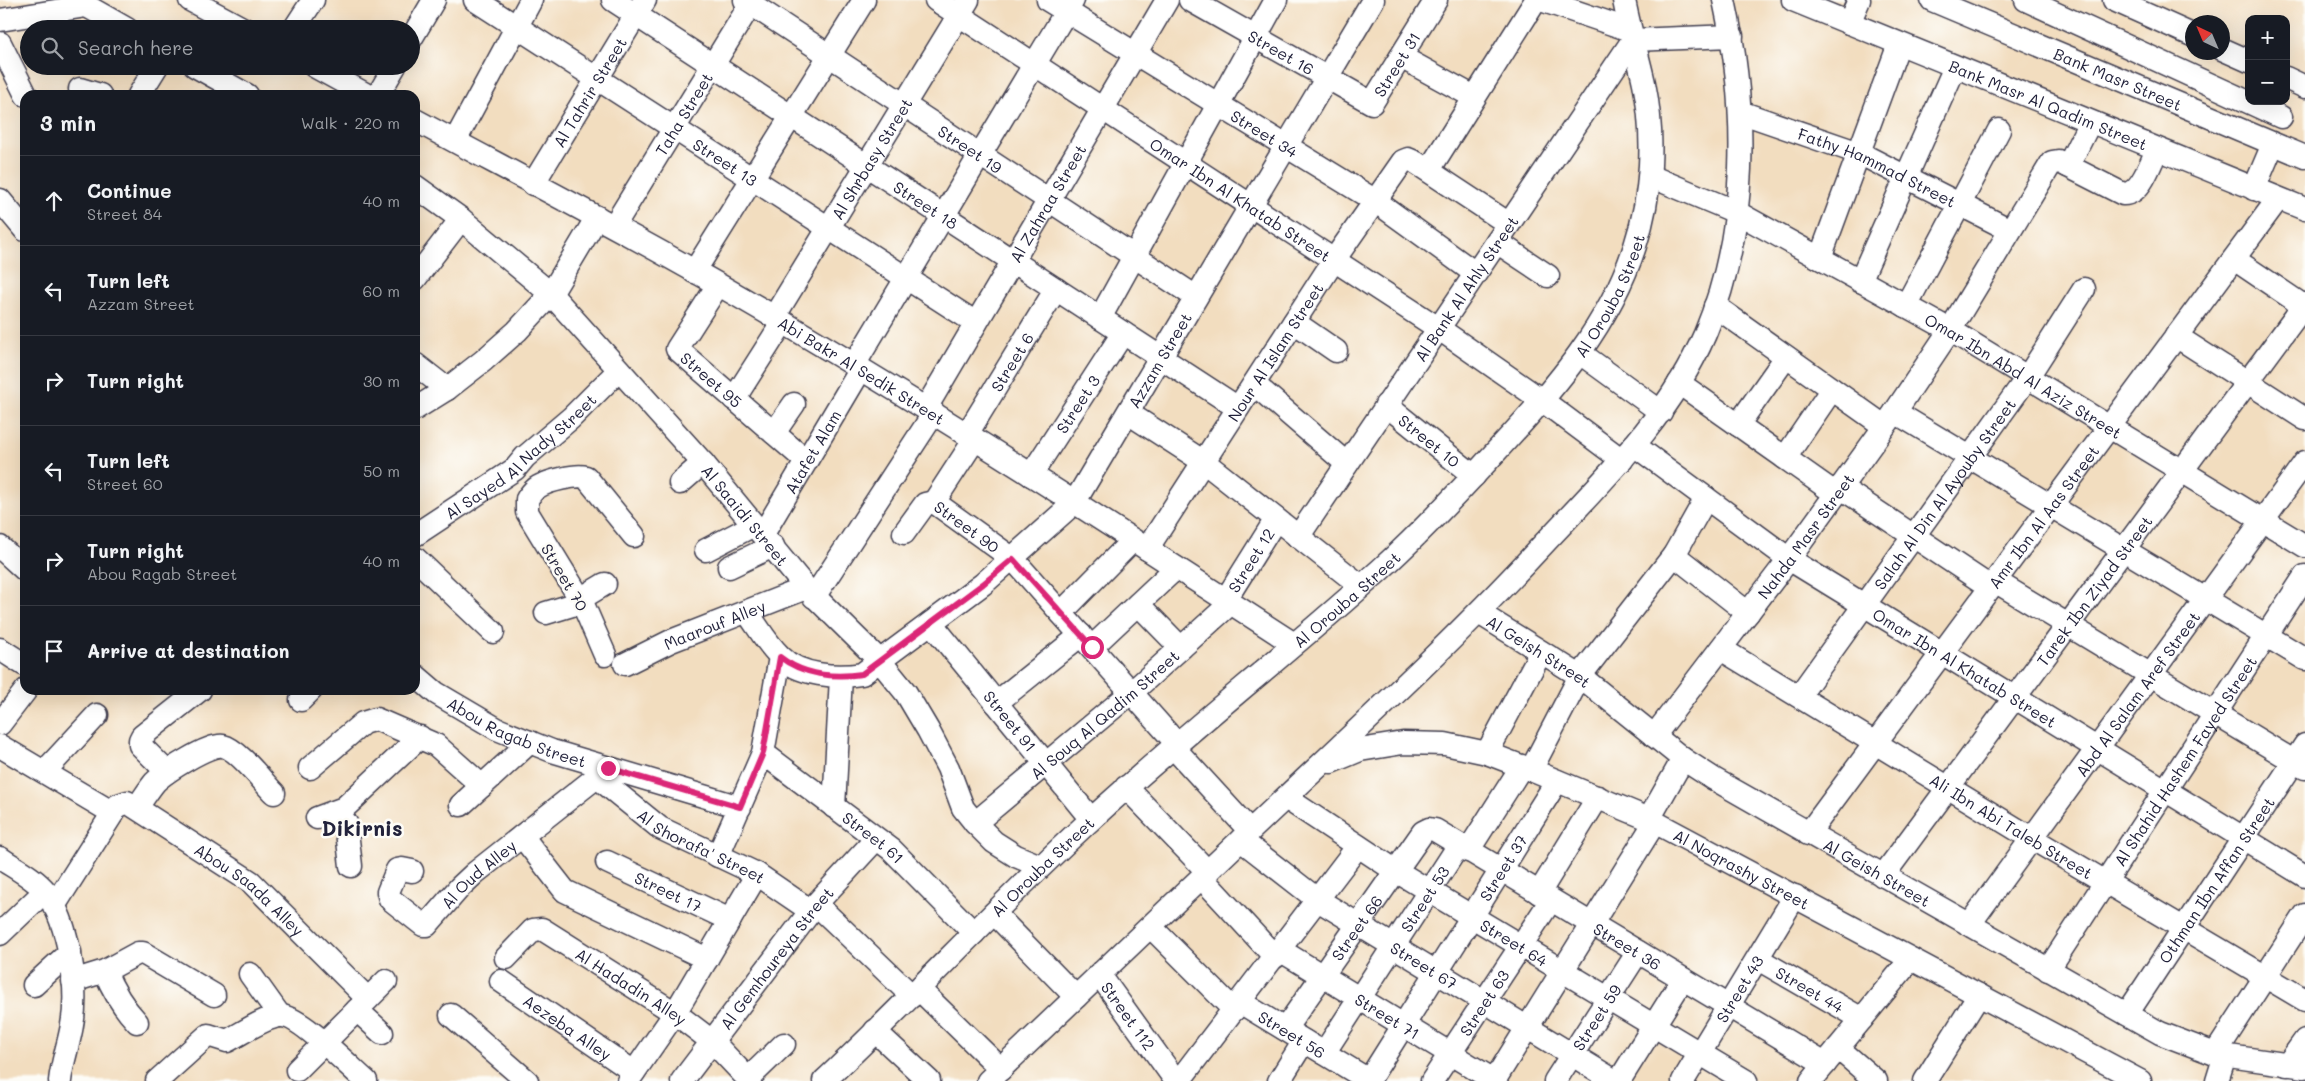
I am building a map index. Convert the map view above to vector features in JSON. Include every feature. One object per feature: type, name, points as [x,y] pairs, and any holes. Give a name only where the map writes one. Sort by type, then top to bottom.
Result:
[{"type":"street","points":[[190,0],[227,20]]},
{"type":"street","points":[[300,20],[313,0]]},
{"type":"street","points":[[420,24],[434,0]]},
{"type":"street","name":"Street 13","points":[[475,0],[976,323]]},
{"type":"street","points":[[455,142],[531,0]]},
{"type":"street","name":"Street 18","points":[[613,0],[641,8],[713,66],[1238,408]]},
{"type":"street","points":[[694,272],[864,0]]},
{"type":"street","name":"Omar Ibn Al Khatab Street","points":[[936,0],[964,8],[1034,64],[1438,328],[1543,400],[1706,498],[1789,559],[2098,747],[2305,876]]},
{"type":"street","name":"Al Zahraa Street","points":[[810,593],[930,410],[976,323],[1167,0]]},
{"type":"street","name":"Street 16","points":[[1190,0],[1372,103]]},
{"type":"street","points":[[1100,318],[1276,0]]},
{"type":"street","name":"Street 31","points":[[1372,103],[1436,0]]},
{"type":"street","points":[[1429,170],[1536,0]]},
{"type":"street","points":[[1541,0],[1631,35],[1732,36]]},
{"type":"street","name":"Al Orouba Street","points":[[826,1080],[1040,866],[1091,819],[1383,567],[1474,476],[1543,400],[1580,353],[1613,301],[1636,245],[1650,176],[1650,136],[1644,86],[1624,0]]},
{"type":"street","points":[[994,1075],[1321,766],[1479,613],[1628,452],[1662,412],[1706,332],[1729,254],[1736,212],[1740,153],[1740,94],[1732,36],[1724,0]]},
{"type":"street","name":"Bank Masr Al Qadim Street","points":[[1793,0],[2305,209]]},
{"type":"street","points":[[1849,23],[1859,0]]},
{"type":"street","name":"Bank Masr Street","points":[[1932,0],[2305,157]]},
{"type":"street","points":[[2026,0],[2281,117]]},
{"type":"street","points":[[2114,0],[2185,33]]},
{"type":"street","name":"Street 19","points":[[750,1],[829,56],[1196,298]]},
{"type":"street","name":"Taha Street","points":[[420,406],[448,389],[503,343],[551,294],[674,128],[713,66],[750,1]]},
{"type":"street","points":[[0,20],[81,3],[110,20]]},
{"type":"street","name":"Azzam Street","points":[[840,677],[862,674],[880,662],[1013,559],[1074,503],[1326,78],[1365,3]]},
{"type":"street","name":"Street 34","points":[[1062,4],[1135,54],[1374,200],[1476,273]]},
{"type":"street","name":"Atafet Alam","points":[[763,535],[906,278],[1034,64],[1062,4]]},
{"type":"street","name":"Al Tahrir Street","points":[[533,184],[641,8]]},
{"type":"street","name":"Al Shrbasy Street","points":[[734,399],[829,228],[964,8]]},
{"type":"street","name":"Al Bank Al Ahly Street","points":[[1298,537],[1503,233],[1631,35]]},
{"type":"street","points":[[0,43],[24,90]]},
{"type":"street","points":[[1820,258],[1899,44]]},
{"type":"street","points":[[2230,53],[2247,60]]},
{"type":"street","points":[[1401,57],[1474,97]]},
{"type":"street","points":[[1860,281],[1955,66]]},
{"type":"street","points":[[142,90],[151,75]]},
{"type":"street","points":[[209,75],[232,90]]},
{"type":"street","points":[[329,75],[353,90]]},
{"type":"street","points":[[381,90],[390,75]]},
{"type":"street","points":[[2290,80],[2305,87]]},
{"type":"street","name":"Fathy Hammad Street","points":[[1740,112],[1858,152],[2010,230]]},
{"type":"street","points":[[2090,122],[2068,166],[2123,194],[2129,194],[2137,190],[2157,150]]},
{"type":"street","name":"Abi Bakr Al Sedik Street","points":[[420,123],[605,222],[779,319],[930,410],[1294,644]]},
{"type":"street","points":[[1906,306],[1999,130]]},
{"type":"street","points":[[2254,189],[2273,144]]},
{"type":"street","name":"Nour Al Islam Street","points":[[1061,613],[1140,545],[1204,462],[1334,260],[1403,161],[1408,159],[1429,170],[1503,233],[1548,276]]},
{"type":"street","name":"Nahda Masr Street","points":[[1654,736],[1789,559],[1889,419],[1950,330],[2052,162],[2058,161],[2068,166]]},
{"type":"street","name":"Omar Ibn Abd Al Aziz Street","points":[[1650,176],[1736,212],[1950,330],[2305,546]]},
{"type":"street","name":"Al Saaidi Street","points":[[420,190],[461,219],[551,294],[704,463],[810,593],[880,662],[906,693],[948,768],[963,808],[975,823],[994,842],[1016,856],[1040,866]]},
{"type":"street","name":"Amr Ibn Al Aas Street","points":[[1808,834],[2278,199]]},
{"type":"street","points":[[0,200],[20,224]]},
{"type":"street","points":[[420,272],[461,219]]},
{"type":"street","points":[[2234,259],[2304,306]]},
{"type":"street","name":"Street 95","points":[[718,285],[677,349],[805,460]]},
{"type":"street","name":"Street 6","points":[[934,502],[1056,289]]},
{"type":"street","name":"Salah Al Din Al Ayouby Street","points":[[1799,696],[2027,378],[2084,290]]},
{"type":"street","points":[[1714,306],[1832,389],[1889,419],[1970,457],[2305,659]]},
{"type":"street","name":"Tarek Ibn Ziyad Street","points":[[1882,876],[2304,306]]},
{"type":"street","points":[[1294,322],[1336,351]]},
{"type":"street","name":"Street 3","points":[[1031,475],[1123,333]]},
{"type":"street","points":[[2176,336],[2305,419]]},
{"type":"street","points":[[1580,353],[1662,412]]},
{"type":"street","points":[[1738,425],[1786,357]]},
{"type":"street","points":[[420,368],[448,389]]},
{"type":"street","name":"Al Sayed Al Nady Street","points":[[420,532],[515,470],[520,463],[619,370]]},
{"type":"street","points":[[1679,383],[1785,458],[1992,584],[2067,625],[2215,714],[2301,758]]},
{"type":"street","points":[[1254,384],[1347,464]]},
{"type":"street","points":[[1785,458],[1832,389]]},
{"type":"street","points":[[774,433],[794,404]]},
{"type":"street","name":"Street 10","points":[[1386,405],[1474,476]]},
{"type":"street","points":[[1128,413],[1204,462],[1361,586]]},
{"type":"street","name":"Abd Al Salam Aref Street","points":[[1969,925],[2305,462]]},
{"type":"street","points":[[520,463],[532,493],[571,476],[580,475],[586,478],[634,536]]},
{"type":"street","points":[[680,483],[704,463]]},
{"type":"street","name":"Street 70","points":[[532,493],[527,512],[615,659]]},
{"type":"street","name":"Street 53","points":[[1324,1053],[1429,891],[1526,768],[1580,676],[1674,555],[1706,498]]},
{"type":"street","name":"Street 90","points":[[904,533],[926,504],[934,502],[1013,559],[1132,692]]},
{"type":"street","name":"Street 12","points":[[1229,601],[1276,519]]},
{"type":"street","points":[[706,550],[763,535]]},
{"type":"street","points":[[729,567],[763,535]]},
{"type":"street","points":[[0,547],[20,565]]},
{"type":"street","points":[[1674,555],[1748,613]]},
{"type":"street","points":[[420,563],[493,632]]},
{"type":"street","points":[[996,703],[1138,604],[1176,568]]},
{"type":"street","name":"Al Shahid Hashem Fayed Street","points":[[2048,970],[2305,576]]},
{"type":"street","points":[[546,613],[581,600],[605,584]]},
{"type":"street","name":"Maarouf Alley","points":[[615,659],[747,612],[810,593]]},
{"type":"street","name":"Al Souq Al Qadim Street","points":[[975,823],[1132,692],[1229,601]]},
{"type":"street","points":[[1138,604],[1181,648]]},
{"type":"street","points":[[747,612],[780,657],[792,666],[840,677],[834,807]]},
{"type":"street","name":"Al Geish Street","points":[[1479,613],[1580,676],[1683,759],[1808,834],[2160,1033],[2220,1055],[2296,1066]]},
{"type":"street","name":"Street 91","points":[[931,623],[1091,819]]},
{"type":"street","points":[[0,649],[20,661]]},
{"type":"street","name":"Ali Ibn Abi Taleb Street","points":[[1721,649],[2031,838],[2305,1000]]},
{"type":"street","points":[[1487,754],[1541,652]]},
{"type":"street","points":[[718,856],[763,753],[780,657]]},
{"type":"street","name":"Abou Ragab Street","points":[[420,679],[436,693],[497,729],[602,772],[740,807]]},
{"type":"street","name":"Street 67","points":[[1132,692],[1246,836],[1318,900],[1615,1081]]},
{"type":"street","points":[[0,724],[22,695]]},
{"type":"street","points":[[167,772],[140,745],[140,740],[142,736],[194,695]]},
{"type":"street","points":[[44,771],[97,715]]},
{"type":"street","points":[[310,768],[369,720],[376,719],[436,745],[482,786]]},
{"type":"street","points":[[352,866],[346,823],[327,815],[420,737]]},
{"type":"street","points":[[462,805],[530,742]]},
{"type":"street","name":"Al Noqrashy Street","points":[[1321,766],[1360,750],[1403,742],[1445,744],[1487,754],[1526,768],[1652,820],[2140,1081]]},
{"type":"street","name":"Abou Saada Alley","points":[[0,746],[44,771],[123,808],[257,887],[362,1004],[382,1033]]},
{"type":"street","points":[[0,934],[50,899],[123,808],[167,772],[196,755],[224,746],[233,751],[274,793]]},
{"type":"street","name":"Street 61","points":[[763,753],[907,864],[974,933]]},
{"type":"street","name":"Othman Ibn Affan Street","points":[[2127,1014],[2243,838],[2301,758]]},
{"type":"street","points":[[1494,1081],[1591,924],[1652,820],[1683,759]]},
{"type":"street","name":"Al Oud Alley","points":[[412,871],[402,868],[397,870],[388,892],[390,899],[423,925],[428,925],[460,887],[602,772]]},
{"type":"street","name":"Al Shorafa' Street","points":[[602,772],[660,828],[757,874],[814,908],[915,993],[994,1075]]},
{"type":"street","name":"Street 37","points":[[1369,1081],[1557,781]]},
{"type":"street","name":"Street 71","points":[[1126,788],[1278,953],[1322,975],[1494,1081]]},
{"type":"street","name":"Street 63","points":[[1432,1081],[1521,946],[1545,896],[1598,797]]},
{"type":"street","name":"Street 64","points":[[1286,798],[1396,871],[1746,1081]]},
{"type":"street","name":"Street 36","points":[[1429,829],[1545,896],[1825,1064],[1876,1081]]},
{"type":"street","name":"Street 66","points":[[1285,1029],[1423,832],[1429,829]]},
{"type":"street","points":[[522,836],[565,891],[707,959]]},
{"type":"street","name":"Al Gemhoureya Street","points":[[682,1081],[814,908],[876,839]]},
{"type":"street","points":[[1178,1081],[1278,953],[1358,846]]},
{"type":"street","points":[[0,858],[50,899],[70,952],[75,1006],[60,1081]]},
{"type":"street","name":"Street 17","points":[[607,862],[730,920]]},
{"type":"street","points":[[631,1077],[675,1013],[757,874]]},
{"type":"street","name":"Street 43","points":[[1683,1081],[1795,896]]},
{"type":"street","points":[[994,913],[1076,997]]},
{"type":"street","points":[[2217,1081],[2220,1055],[2265,976],[2305,915]]},
{"type":"street","name":"Street 56","points":[[1151,926],[1237,1006],[1285,1029],[1369,1081]]},
{"type":"street","name":"Al Hadadin Alley","points":[[506,958],[533,930],[542,929],[675,1013],[713,1042],[749,1080]]},
{"type":"street","points":[[34,986],[70,952]]},
{"type":"street","points":[[73,981],[105,971],[138,952],[143,953],[214,994]]},
{"type":"street","name":"Street 59","points":[[1555,1081],[1638,952]]},
{"type":"street","name":"Street 44","points":[[1758,959],[1862,1019]]},
{"type":"street","points":[[1825,1064],[1911,959]]},
{"type":"street","points":[[105,971],[112,990],[123,1007],[137,1022]]},
{"type":"street","points":[[250,974],[280,1016]]},
{"type":"street","name":"Street 112","points":[[1099,974],[1178,1081]]},
{"type":"street","points":[[1619,1081],[1683,979]]},
{"type":"street","points":[[297,1070],[386,981]]},
{"type":"street","name":"Aezeba Alley","points":[[501,981],[631,1077]]},
{"type":"street","points":[[1925,1081],[1979,995]]},
{"type":"street","points":[[451,1015],[527,1081]]},
{"type":"street","points":[[157,1081],[208,1035],[227,1042],[280,1016],[290,1016],[324,1043],[361,1080]]},
{"type":"street","points":[[875,1031],[929,1081]]},
{"type":"street","points":[[2296,1066],[2305,1040]]},
{"type":"street","points":[[1279,1081],[1304,1041]]},
{"type":"street","points":[[749,1080],[784,1044]]},
{"type":"district","name":"Dikirnis","points":[[362,827]]},
{"type":"route","points":[[608,768],[740,807],[763,753],[780,657],[792,666],[801,669],[840,677],[862,674],[983,584],[1013,559],[1092,647]]}]
